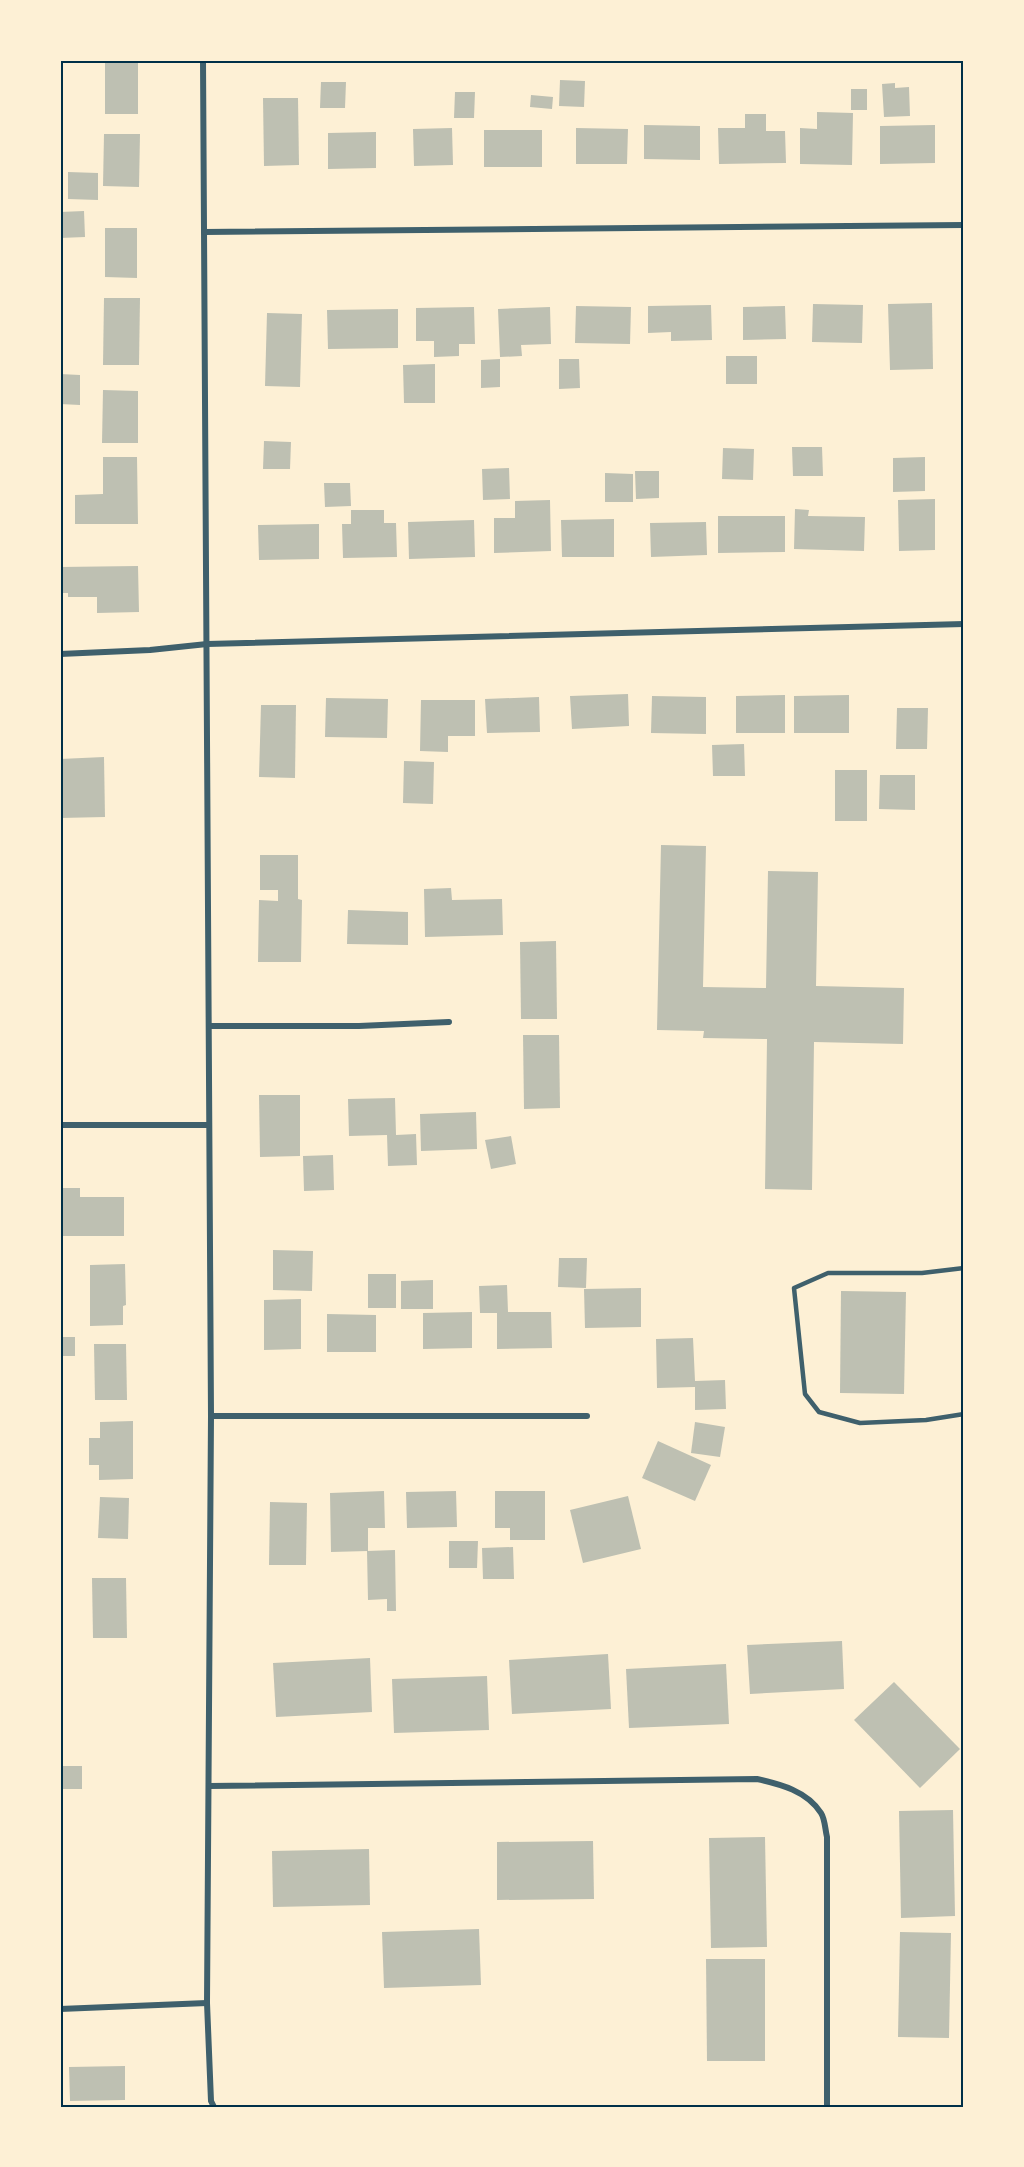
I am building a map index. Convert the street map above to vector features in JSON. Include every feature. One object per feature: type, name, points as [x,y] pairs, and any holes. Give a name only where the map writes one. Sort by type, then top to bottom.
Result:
[{"type":"street","points":[[203,60],[211,1416],[207,2003],[211,2101],[214,2107]]},
{"type":"street","points":[[204,232],[964,225]]},
{"type":"street","points":[[60,654],[150,650],[207,644],[964,624]]},
{"type":"street","points":[[209,1026],[359,1026],[449,1022]]},
{"type":"street","points":[[60,1125],[209,1125]]},
{"type":"street","points":[[211,1416],[587,1416]]},
{"type":"street","points":[[209,1786],[757,1779],[795,1791],[810,1800],[822,1814],[827,1836],[827,2107]]},
{"type":"street","points":[[60,2009],[207,2003]]},
{"type":"lane","points":[[964,1268],[922,1273],[828,1273],[794,1288],[805,1394],[819,1412],[860,1423],[926,1420],[964,1414]]},
{"type":"building","points":[[105,60],[138,60],[138,114],[105,114]]},
{"type":"building","points":[[560,80],[585,81],[584,107],[559,106]]},
{"type":"building","points":[[321,82],[346,82],[345,108],[320,108]]},
{"type":"building","points":[[895,83],[895,88],[909,87],[910,116],[884,117],[882,84]]},
{"type":"building","points":[[851,89],[867,89],[867,110],[851,110]]},
{"type":"building","points":[[455,92],[475,92],[474,118],[454,118]]},
{"type":"building","points":[[531,95],[553,97],[552,109],[530,107]]},
{"type":"building","points":[[263,98],[298,98],[299,165],[264,166]]},
{"type":"building","points":[[817,112],[853,113],[852,165],[800,164],[800,128],[817,129]]},
{"type":"building","points":[[745,114],[766,114],[766,131],[785,131],[786,163],[719,164],[718,128],[745,128]]},
{"type":"building","points":[[644,125],[700,126],[700,160],[644,159]]},
{"type":"building","points":[[935,125],[935,163],[880,164],[880,126]]},
{"type":"building","points":[[452,128],[453,165],[414,166],[413,129]]},
{"type":"building","points":[[576,128],[628,129],[627,164],[576,164]]},
{"type":"building","points":[[484,130],[542,130],[542,167],[484,167]]},
{"type":"building","points":[[376,132],[376,168],[328,169],[328,133]]},
{"type":"building","points":[[104,134],[140,134],[139,187],[103,186]]},
{"type":"building","points":[[68,172],[98,173],[98,200],[68,199]]},
{"type":"building","points":[[84,211],[85,237],[60,238],[60,212]]},
{"type":"building","points":[[105,228],[137,228],[137,278],[105,277]]},
{"type":"building","points":[[104,298],[140,298],[139,365],[103,365]]},
{"type":"building","points":[[932,303],[933,369],[890,370],[888,304]]},
{"type":"building","points":[[813,304],[863,305],[862,343],[812,342]]},
{"type":"building","points":[[711,305],[712,340],[671,341],[671,332],[648,333],[648,306]]},
{"type":"building","points":[[576,306],[631,307],[630,344],[575,343]]},
{"type":"building","points":[[785,306],[786,339],[743,340],[743,307]]},
{"type":"building","points":[[474,307],[475,344],[459,344],[459,356],[434,357],[434,341],[416,341],[416,308]]},
{"type":"building","points":[[550,307],[551,344],[521,345],[522,356],[500,357],[498,309]]},
{"type":"building","points":[[398,309],[398,348],[328,349],[327,310]]},
{"type":"building","points":[[267,313],[302,314],[300,387],[265,386]]},
{"type":"building","points":[[726,356],[757,356],[757,384],[726,384]]},
{"type":"building","points":[[500,359],[500,387],[481,388],[481,360]]},
{"type":"building","points":[[559,359],[579,359],[580,388],[559,389]]},
{"type":"building","points":[[435,364],[435,403],[404,403],[403,365]]},
{"type":"building","points":[[60,374],[80,375],[80,405],[60,404]]},
{"type":"building","points":[[103,390],[138,391],[138,443],[102,443]]},
{"type":"building","points":[[264,441],[291,442],[290,469],[263,469]]},
{"type":"building","points":[[792,447],[822,447],[823,476],[793,476]]},
{"type":"building","points":[[723,448],[754,449],[753,480],[722,479]]},
{"type":"building","points":[[103,457],[137,457],[138,524],[75,524],[75,495],[103,494]]},
{"type":"building","points":[[925,457],[925,491],[893,492],[893,458]]},
{"type":"building","points":[[509,468],[510,499],[483,500],[482,469]]},
{"type":"building","points":[[635,471],[659,471],[659,498],[636,499]]},
{"type":"building","points":[[605,473],[633,474],[633,502],[605,502]]},
{"type":"building","points":[[324,483],[350,483],[351,506],[325,507]]},
{"type":"building","points":[[935,499],[935,550],[899,551],[898,500]]},
{"type":"building","points":[[550,500],[551,551],[494,553],[494,518],[515,518],[515,501]]},
{"type":"building","points":[[795,509],[809,510],[808,516],[865,517],[864,551],[794,549]]},
{"type":"building","points":[[351,510],[384,510],[384,523],[396,523],[397,557],[343,558],[342,524],[351,524]]},
{"type":"building","points":[[718,516],[785,516],[785,552],[718,553]]},
{"type":"building","points":[[614,519],[614,557],[562,557],[561,520]]},
{"type":"building","points":[[474,520],[475,557],[409,559],[408,522]]},
{"type":"building","points":[[706,522],[707,555],[651,557],[650,523]]},
{"type":"building","points":[[319,524],[319,559],[259,560],[258,525]]},
{"type":"building","points":[[138,566],[139,612],[97,613],[97,597],[68,597],[68,593],[60,593],[60,567]]},
{"type":"building","points":[[628,694],[629,726],[572,729],[570,696]]},
{"type":"building","points":[[785,695],[785,733],[736,733],[736,696]]},
{"type":"building","points":[[849,695],[849,733],[794,733],[794,696]]},
{"type":"building","points":[[652,696],[706,697],[706,734],[651,733]]},
{"type":"building","points":[[539,697],[540,732],[487,733],[485,699]]},
{"type":"building","points":[[326,698],[388,699],[387,738],[325,737]]},
{"type":"building","points":[[421,700],[475,700],[475,736],[448,736],[448,752],[420,751]]},
{"type":"building","points":[[261,705],[296,705],[295,778],[259,777]]},
{"type":"building","points":[[897,708],[928,708],[927,749],[896,749]]},
{"type":"building","points":[[744,744],[745,776],[713,776],[712,745]]},
{"type":"building","points":[[104,757],[105,817],[60,818],[60,759]]},
{"type":"building","points":[[404,761],[434,762],[433,804],[403,803]]},
{"type":"building","points":[[835,770],[867,770],[867,821],[835,821]]},
{"type":"building","points":[[880,775],[915,775],[915,810],[879,809]]},
{"type":"building","points":[[661,845],[706,846],[703,987],[766,988],[768,871],[818,872],[816,986],[904,988],[903,1044],[814,1042],[812,1190],[765,1189],[767,1039],[703,1038],[704,1031],[657,1030]]},
{"type":"building","points":[[260,855],[298,855],[298,899],[302,900],[301,962],[258,962],[259,900],[278,901],[278,890],[260,890]]},
{"type":"building","points":[[451,888],[452,900],[502,899],[503,935],[425,937],[424,889]]},
{"type":"building","points":[[348,910],[408,912],[408,945],[347,944]]},
{"type":"building","points":[[556,941],[557,1019],[521,1019],[520,942]]},
{"type":"building","points":[[523,1035],[559,1035],[560,1108],[524,1109]]},
{"type":"building","points":[[259,1095],[300,1095],[300,1156],[260,1157]]},
{"type":"building","points":[[395,1098],[396,1135],[416,1134],[417,1165],[388,1166],[387,1135],[349,1136],[348,1099]]},
{"type":"building","points":[[476,1112],[477,1149],[421,1151],[420,1114]]},
{"type":"building","points":[[511,1136],[516,1164],[491,1169],[485,1140]]},
{"type":"building","points":[[333,1155],[334,1190],[304,1191],[303,1156]]},
{"type":"building","points":[[60,1188],[80,1188],[80,1197],[124,1197],[124,1236],[60,1236]]},
{"type":"building","points":[[273,1250],[313,1251],[312,1291],[273,1290]]},
{"type":"building","points":[[559,1258],[587,1258],[586,1288],[558,1287]]},
{"type":"building","points":[[125,1264],[126,1305],[123,1306],[123,1325],[90,1326],[90,1265]]},
{"type":"building","points":[[368,1274],[396,1274],[396,1308],[368,1308]]},
{"type":"building","points":[[433,1280],[433,1309],[401,1309],[401,1281]]},
{"type":"building","points":[[507,1285],[508,1312],[551,1312],[552,1348],[497,1349],[497,1313],[480,1313],[479,1286]]},
{"type":"building","points":[[641,1288],[641,1327],[585,1328],[584,1289]]},
{"type":"building","points":[[841,1291],[906,1292],[904,1394],[840,1393]]},
{"type":"building","points":[[301,1299],[301,1349],[264,1350],[264,1300]]},
{"type":"building","points":[[472,1312],[472,1348],[423,1349],[423,1313]]},
{"type":"building","points":[[327,1314],[376,1315],[376,1352],[327,1352]]},
{"type":"building","points":[[60,1337],[75,1337],[75,1356],[60,1356]]},
{"type":"building","points":[[693,1338],[695,1381],[725,1380],[726,1409],[695,1410],[695,1387],[657,1388],[656,1339]]},
{"type":"building","points":[[94,1344],[126,1344],[127,1400],[95,1400]]},
{"type":"building","points":[[60,1411],[63,1411],[63,1440],[60,1440]]},
{"type":"building","points":[[133,1421],[133,1479],[99,1480],[99,1465],[89,1465],[89,1438],[100,1438],[100,1422]]},
{"type":"building","points":[[695,1422],[725,1427],[720,1457],[691,1453]]},
{"type":"building","points":[[658,1441],[711,1465],[695,1501],[642,1478]]},
{"type":"building","points":[[384,1491],[385,1528],[368,1528],[368,1551],[331,1552],[330,1493]]},
{"type":"building","points":[[456,1491],[457,1527],[407,1528],[406,1492]]},
{"type":"building","points":[[495,1491],[545,1491],[545,1540],[510,1540],[510,1528],[495,1528]]},
{"type":"building","points":[[628,1496],[641,1549],[583,1563],[570,1510]]},
{"type":"building","points":[[100,1497],[129,1498],[128,1539],[98,1538]]},
{"type":"building","points":[[270,1502],[307,1503],[306,1565],[269,1565]]},
{"type":"building","points":[[449,1541],[478,1541],[477,1568],[449,1568]]},
{"type":"building","points":[[513,1547],[514,1579],[483,1579],[482,1548]]},
{"type":"building","points":[[395,1550],[396,1611],[387,1611],[387,1599],[368,1600],[367,1551]]},
{"type":"building","points":[[92,1578],[126,1578],[127,1638],[93,1638]]},
{"type":"building","points":[[842,1641],[844,1689],[750,1694],[747,1645]]},
{"type":"building","points":[[608,1654],[611,1709],[512,1714],[509,1660]]},
{"type":"building","points":[[370,1658],[372,1712],[276,1717],[273,1663]]},
{"type":"building","points":[[726,1664],[729,1724],[629,1728],[626,1669]]},
{"type":"building","points":[[487,1676],[489,1730],[394,1733],[392,1679]]},
{"type":"building","points":[[894,1682],[960,1749],[920,1788],[854,1720]]},
{"type":"building","points":[[60,1766],[82,1766],[82,1789],[60,1789]]},
{"type":"building","points":[[953,1810],[955,1916],[901,1918],[899,1811]]},
{"type":"building","points":[[765,1837],[767,1947],[711,1948],[709,1838]]},
{"type":"building","points":[[593,1841],[594,1899],[497,1900],[497,1842]]},
{"type":"building","points":[[369,1849],[370,1905],[273,1907],[272,1851]]},
{"type":"building","points":[[479,1929],[481,1985],[384,1988],[382,1932]]},
{"type":"building","points":[[900,1932],[951,1933],[949,2038],[898,2037]]},
{"type":"building","points":[[706,1959],[765,1959],[765,2061],[707,2061]]},
{"type":"building","points":[[125,2066],[125,2100],[70,2101],[69,2067]]}]
